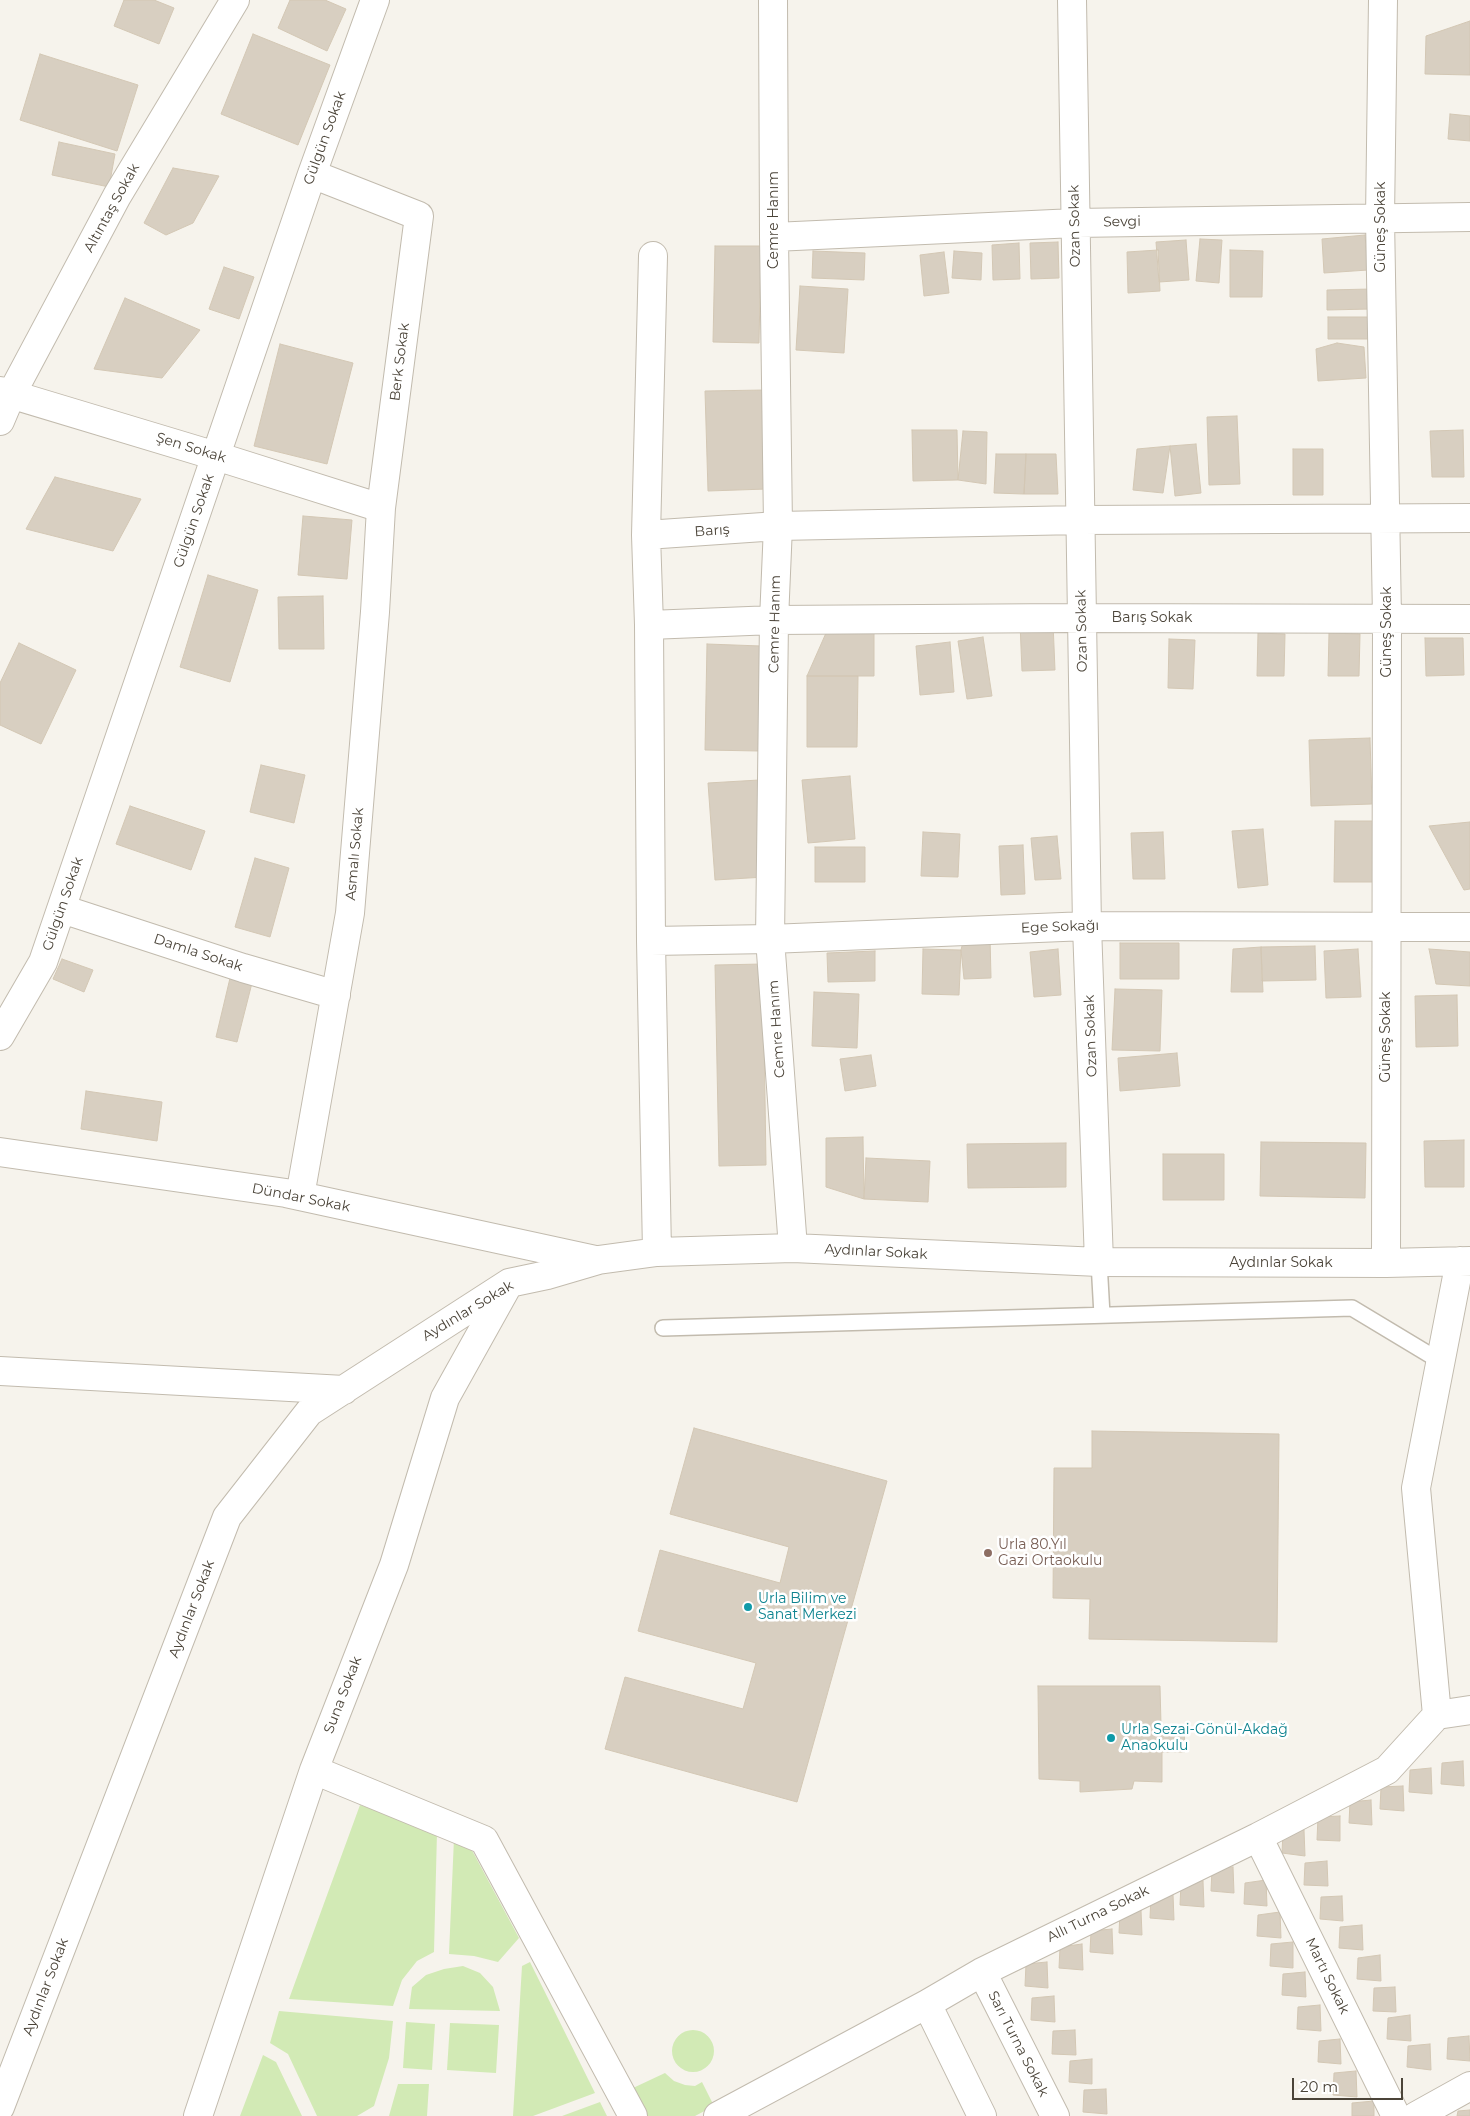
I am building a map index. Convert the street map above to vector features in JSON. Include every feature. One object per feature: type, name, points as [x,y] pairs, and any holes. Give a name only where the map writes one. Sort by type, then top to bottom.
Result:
[{"type":"street","name":"Altıntaş Sokak","points":[[0,421],[5,393],[117,196],[235,0]]},
{"type":"street","name":"Gülgün Sokak","points":[[0,1036],[43,962],[312,174],[375,0]]},
{"type":"street","name":"Cemre Hanım","points":[[773,0],[778,526],[774,620],[770,939],[793,1248]]},
{"type":"street","name":"Ozan Sokak","points":[[1072,0],[1087,926],[1099,1262]]},
{"type":"street","name":"Güneş Sokak","points":[[1383,0],[1380,218],[1388,618],[1386,1264]]},
{"type":"street","name":"Berk Sokak","points":[[312,174],[419,216],[381,508]]},
{"type":"street","name":"Sevgi","points":[[774,237],[1075,223],[1470,217]]},
{"type":"street","points":[[653,256],[646,536],[649,625],[651,941],[657,1252]]},
{"type":"street","name":"Şen Sokak","points":[[5,393],[381,508]]},
{"type":"street","name":"Asmalı Sokak","points":[[300,1196],[350,913],[375,612],[381,508]]},
{"type":"street","points":[[778,526],[1081,520],[1470,518]]},
{"type":"street","name":"Barış","points":[[646,536],[778,526]]},
{"type":"street","name":"Barış Sokak","points":[[649,625],[774,620],[1082,618],[1388,618],[1470,620]]},
{"type":"street","name":"Damla Sokak","points":[[62,909],[243,968],[336,995]]},
{"type":"street","name":"Ege Sokağı","points":[[651,941],[770,939],[1087,926],[1470,927]]},
{"type":"street","name":"Dündar Sokak","points":[[0,1152],[300,1196],[598,1260]]},
{"type":"street","name":"Aydınlar Sokak","points":[[0,2107],[227,1517],[309,1412],[509,1283],[547,1275],[598,1260],[657,1252],[793,1248],[1099,1262],[1386,1264],[1465,1261]]},
{"type":"street","points":[[1465,1261],[1440,1361],[1416,1488],[1437,1715],[1470,1710]]},
{"type":"street","name":"Suna Sokak","points":[[198,2116],[314,1770],[394,1565],[445,1398],[509,1283]]},
{"type":"street","points":[[0,1371],[344,1390]]},
{"type":"street","name":"Allı Turna Sokak","points":[[718,2116],[927,2004],[982,1972],[1387,1770],[1437,1715]]},
{"type":"street","points":[[314,1770],[484,1840],[633,2116]]},
{"type":"street","name":"Martı Sokak","points":[[1258,1836],[1396,2116]]},
{"type":"street","name":"Sarı Turna Sokak","points":[[982,1972],[1056,2116]]},
{"type":"street","points":[[927,2004],[982,2116]]},
{"type":"street","points":[[1416,2116],[1470,2086]]},
{"type":"lane","points":[[1099,1262],[1102,1315]]},
{"type":"lane","points":[[663,1328],[1352,1308],[1440,1361]]},
{"type":"green space","points":[[360,1805],[437,1832],[434,1952],[417,1961],[402,1980],[393,2006],[289,1999]]},
{"type":"green space","points":[[454,1838],[467,1841],[519,1938],[498,1962],[474,1956],[449,1954]]},
{"type":"green space","points":[[530,1962],[595,2093],[533,2116],[513,2116],[522,1966]]},
{"type":"green space","points":[[463,1966],[480,1973],[493,1987],[500,2011],[409,2009],[412,1987],[426,1975],[444,1969]]},
{"type":"green space","points":[[279,2011],[393,2021],[389,2058],[374,2106],[357,2116],[317,2116],[288,2054],[270,2043]]},
{"type":"green space","points":[[406,2022],[435,2024],[432,2070],[403,2068]]},
{"type":"green space","points":[[450,2023],[499,2025],[496,2073],[447,2070]]},
{"type":"green space","points":[[697,2030],[705,2033],[711,2039],[714,2051],[711,2063],[705,2069],[689,2072],[681,2069],[675,2063],[672,2047],[675,2039],[681,2033]]},
{"type":"green space","points":[[263,2055],[276,2062],[302,2116],[240,2116]]},
{"type":"green space","points":[[665,2073],[674,2081],[685,2085],[695,2086],[702,2082],[714,2106],[695,2116],[647,2116],[633,2088]]},
{"type":"green space","points":[[398,2084],[429,2084],[427,2116],[389,2116]]},
{"type":"green space","points":[[600,2102],[607,2116],[562,2116]]},
{"type":"building","points":[[124,0],[154,0],[174,8],[159,44],[114,26]]},
{"type":"building","points":[[290,0],[325,0],[346,9],[327,51],[278,28]]},
{"type":"building","points":[[1470,21],[1470,75],[1425,74],[1426,36]]},
{"type":"building","points":[[253,34],[330,65],[298,145],[221,114]]},
{"type":"building","points":[[40,54],[138,85],[117,151],[20,120]]},
{"type":"building","points":[[1450,114],[1470,116],[1470,141],[1448,139]]},
{"type":"building","points":[[59,142],[115,154],[109,187],[52,175]]},
{"type":"building","points":[[173,168],[219,176],[193,223],[166,235],[144,223]]},
{"type":"building","points":[[1365,235],[1368,270],[1324,273],[1322,239]]},
{"type":"building","points":[[1200,239],[1222,240],[1219,283],[1196,281]]},
{"type":"building","points":[[1186,240],[1189,280],[1159,282],[1156,242]]},
{"type":"building","points":[[1058,242],[1059,278],[1031,279],[1030,243]]},
{"type":"building","points":[[1019,243],[1020,279],[993,280],[992,245]]},
{"type":"building","points":[[715,246],[761,246],[759,343],[713,342]]},
{"type":"building","points":[[1158,250],[1160,291],[1128,293],[1127,252]]},
{"type":"building","points":[[1230,250],[1263,251],[1262,297],[1230,297]]},
{"type":"building","points":[[813,251],[865,253],[864,280],[812,278]]},
{"type":"building","points":[[954,251],[982,253],[981,280],[952,278]]},
{"type":"building","points":[[944,252],[949,293],[924,296],[920,255]]},
{"type":"building","points":[[224,267],[254,277],[239,319],[209,309]]},
{"type":"building","points":[[800,286],[848,289],[844,353],[796,350]]},
{"type":"building","points":[[1371,289],[1371,309],[1327,310],[1327,290]]},
{"type":"building","points":[[125,298],[200,330],[162,378],[94,369]]},
{"type":"building","points":[[1328,317],[1373,317],[1373,339],[1328,339]]},
{"type":"building","points":[[1337,343],[1364,347],[1366,378],[1318,381],[1316,349]]},
{"type":"building","points":[[280,344],[353,363],[327,464],[254,446]]},
{"type":"building","points":[[765,390],[767,489],[708,491],[705,391]]},
{"type":"building","points":[[1237,416],[1240,484],[1209,485],[1207,417]]},
{"type":"building","points":[[912,430],[957,430],[958,480],[913,481]]},
{"type":"building","points":[[1463,430],[1464,477],[1432,477],[1430,431]]},
{"type":"building","points":[[963,431],[987,432],[986,484],[958,480]]},
{"type":"building","points":[[1196,444],[1201,493],[1175,496],[1170,446]]},
{"type":"building","points":[[1170,446],[1163,493],[1133,490],[1137,449]]},
{"type":"building","points":[[1293,449],[1323,449],[1323,495],[1293,495]]},
{"type":"building","points":[[996,454],[1026,454],[1024,494],[994,493]]},
{"type":"building","points":[[1026,454],[1056,454],[1058,494],[1024,494]]},
{"type":"building","points":[[55,477],[141,499],[113,551],[26,529]]},
{"type":"building","points":[[303,516],[352,520],[347,579],[298,575]]},
{"type":"building","points":[[208,575],[258,590],[230,682],[180,667]]},
{"type":"building","points":[[323,596],[324,649],[279,649],[278,597]]},
{"type":"building","points":[[1020,623],[1053,623],[1055,670],[1022,671]]},
{"type":"building","points":[[874,632],[874,676],[807,676],[826,633]]},
{"type":"building","points":[[1258,633],[1285,634],[1284,676],[1257,676]]},
{"type":"building","points":[[1329,633],[1360,634],[1359,676],[1328,676]]},
{"type":"building","points":[[983,637],[992,696],[967,699],[958,641]]},
{"type":"building","points":[[1425,638],[1463,638],[1464,675],[1426,676]]},
{"type":"building","points":[[1169,639],[1195,640],[1193,689],[1168,688]]},
{"type":"building","points":[[950,642],[954,692],[920,695],[916,646]]},
{"type":"building","points":[[19,643],[76,670],[41,744],[0,725],[0,683]]},
{"type":"building","points":[[707,644],[761,646],[759,751],[705,750]]},
{"type":"building","points":[[807,676],[858,676],[857,747],[807,747]]},
{"type":"building","points":[[1370,738],[1372,804],[1311,806],[1309,740]]},
{"type":"building","points":[[261,765],[305,775],[294,823],[250,812]]},
{"type":"building","points":[[850,776],[855,839],[808,843],[802,780]]},
{"type":"building","points":[[759,780],[765,877],[715,880],[708,783]]},
{"type":"building","points":[[130,806],[205,831],[191,870],[116,844]]},
{"type":"building","points":[[1335,821],[1375,821],[1374,882],[1334,882]]},
{"type":"building","points":[[1470,822],[1470,889],[1464,890],[1429,826]]},
{"type":"building","points":[[1263,829],[1268,885],[1238,888],[1232,831]]},
{"type":"building","points":[[923,832],[960,834],[958,877],[921,876]]},
{"type":"building","points":[[1163,832],[1165,879],[1133,879],[1131,833]]},
{"type":"building","points":[[1057,836],[1061,879],[1035,880],[1031,838]]},
{"type":"building","points":[[1023,845],[1025,894],[1001,895],[999,846]]},
{"type":"building","points":[[815,847],[865,847],[865,882],[815,882]]},
{"type":"building","points":[[255,858],[289,868],[270,937],[235,927]]},
{"type":"building","points":[[990,937],[991,978],[964,979],[961,950],[964,938]]},
{"type":"building","points":[[1120,943],[1179,943],[1179,979],[1120,979]]},
{"type":"building","points":[[1315,946],[1316,980],[1262,981],[1261,947]]},
{"type":"building","points":[[1261,947],[1263,992],[1231,992],[1233,949]]},
{"type":"building","points":[[923,949],[961,950],[959,995],[922,994]]},
{"type":"building","points":[[1058,949],[1061,995],[1034,997],[1030,952]]},
{"type":"building","points":[[1358,949],[1361,997],[1326,998],[1324,951]]},
{"type":"building","points":[[1429,949],[1470,952],[1470,986],[1436,984]]},
{"type":"building","points":[[875,951],[875,981],[828,982],[827,953]]},
{"type":"building","points":[[62,959],[93,970],[84,992],[53,979]]},
{"type":"building","points":[[763,964],[766,1165],[719,1166],[715,965]]},
{"type":"building","points":[[231,974],[253,979],[237,1042],[216,1037]]},
{"type":"building","points":[[1115,989],[1162,990],[1160,1051],[1112,1050]]},
{"type":"building","points":[[814,992],[859,994],[857,1048],[812,1046]]},
{"type":"building","points":[[1457,995],[1458,1046],[1416,1047],[1415,996]]},
{"type":"building","points":[[1177,1053],[1180,1086],[1120,1091],[1118,1058]]},
{"type":"building","points":[[871,1055],[876,1086],[845,1091],[840,1059]]},
{"type":"building","points":[[86,1091],[162,1102],[157,1141],[81,1129]]},
{"type":"building","points":[[863,1137],[864,1199],[826,1187],[826,1138]]},
{"type":"building","points":[[1464,1140],[1464,1187],[1425,1187],[1424,1141]]},
{"type":"building","points":[[1261,1142],[1366,1143],[1365,1198],[1260,1196]]},
{"type":"building","points":[[1066,1143],[1066,1187],[968,1188],[967,1144]]},
{"type":"building","points":[[1163,1154],[1224,1154],[1224,1200],[1163,1200]]},
{"type":"building","points":[[866,1158],[930,1161],[928,1202],[864,1199]]},
{"type":"building","name":"Urla Bilim ve Sanat Merkezi","points":[[694,1428],[887,1481],[797,1802],[605,1749],[625,1677],[743,1709],[756,1663],[638,1631],[660,1550],[780,1583],[789,1547],[670,1514]]},
{"type":"building","points":[[1092,1431],[1279,1434],[1277,1642],[1089,1639],[1090,1599],[1053,1598],[1054,1468],[1092,1468]]},
{"type":"building","name":"Urla Sezai-Gönül-Akdağ Anaokulu","points":[[1038,1686],[1160,1686],[1161,1725],[1184,1725],[1185,1752],[1162,1752],[1162,1782],[1134,1781],[1132,1789],[1080,1792],[1080,1781],[1039,1779]]},
{"type":"building","points":[[1463,1761],[1464,1786],[1441,1784],[1442,1763]]},
{"type":"building","points":[[1431,1768],[1432,1794],[1409,1792],[1410,1770]]},
{"type":"building","points":[[1403,1786],[1404,1811],[1380,1809],[1381,1787]]},
{"type":"building","points":[[1371,1800],[1372,1825],[1349,1823],[1350,1802]]},
{"type":"building","points":[[1340,1816],[1340,1841],[1317,1840],[1318,1817]]},
{"type":"building","points":[[1304,1830],[1305,1856],[1282,1853],[1283,1832]]},
{"type":"building","points":[[1327,1861],[1328,1886],[1304,1885],[1305,1863]]},
{"type":"building","points":[[1233,1867],[1234,1893],[1211,1891],[1212,1869]]},
{"type":"building","points":[[1266,1880],[1267,1906],[1244,1904],[1245,1883]]},
{"type":"building","points":[[1203,1881],[1204,1907],[1180,1905],[1181,1883]]},
{"type":"building","points":[[1173,1894],[1174,1920],[1150,1918],[1151,1896]]},
{"type":"building","points":[[1342,1896],[1343,1921],[1320,1919],[1321,1897]]},
{"type":"building","points":[[1141,1910],[1142,1935],[1119,1933],[1120,1912]]},
{"type":"building","points":[[1280,1912],[1281,1938],[1257,1936],[1258,1915]]},
{"type":"building","points":[[1362,1925],[1363,1950],[1339,1948],[1340,1927]]},
{"type":"building","points":[[1112,1929],[1113,1954],[1090,1952],[1091,1931]]},
{"type":"building","points":[[1293,1942],[1293,1968],[1270,1966],[1271,1944]]},
{"type":"building","points":[[1082,1944],[1083,1970],[1059,1968],[1060,1947]]},
{"type":"building","points":[[1380,1955],[1381,1981],[1357,1979],[1358,1958]]},
{"type":"building","points":[[1047,1962],[1048,1988],[1025,1986],[1026,1964]]},
{"type":"building","points":[[1305,1972],[1306,1997],[1282,1995],[1283,1974]]},
{"type":"building","points":[[1395,1987],[1396,2012],[1373,2011],[1374,1988]]},
{"type":"building","points":[[1054,1996],[1055,2022],[1031,2020],[1032,1998]]},
{"type":"building","points":[[1320,2005],[1321,2031],[1297,2029],[1298,2007]]},
{"type":"building","points":[[1410,2015],[1411,2041],[1387,2039],[1388,2018]]},
{"type":"building","points":[[1075,2030],[1076,2055],[1052,2054],[1053,2031]]},
{"type":"building","points":[[1469,2036],[1470,2061],[1447,2059],[1448,2038]]},
{"type":"building","points":[[1340,2039],[1341,2064],[1318,2062],[1319,2041]]},
{"type":"building","points":[[1430,2044],[1431,2070],[1407,2067],[1408,2046]]},
{"type":"building","points":[[1092,2059],[1092,2084],[1069,2082],[1070,2061]]},
{"type":"building","points":[[1356,2071],[1357,2097],[1333,2095],[1334,2073]]},
{"type":"building","points":[[1106,2089],[1107,2114],[1083,2112],[1084,2090]]},
{"type":"building","points":[[1374,2101],[1374,2116],[1352,2116],[1352,2103]]},
{"type":"building","points":[[1470,2110],[1470,2116],[1457,2116],[1458,2111]]},
{"type":"place","name":"Urla 80.Yıl Gazi Ortaokulu","points":[[988,1553]]},
{"type":"place","name":"Urla Bilim ve Sanat Merkezi","points":[[748,1607]]},
{"type":"place","name":"Urla Sezai-Gönül-Akdağ Anaokulu","points":[[1111,1738]]}]
